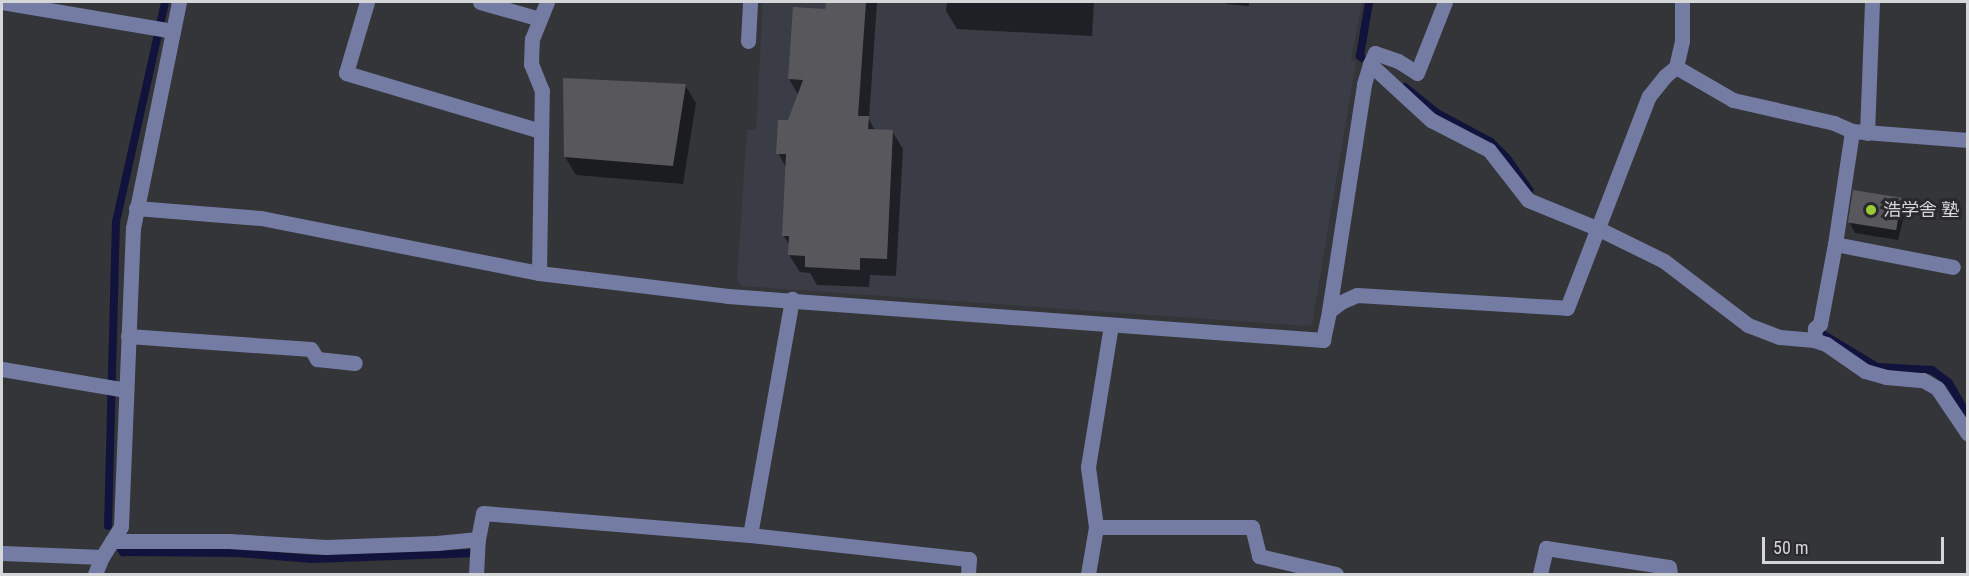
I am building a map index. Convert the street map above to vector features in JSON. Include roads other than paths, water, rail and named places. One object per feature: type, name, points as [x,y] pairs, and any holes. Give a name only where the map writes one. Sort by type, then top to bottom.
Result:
[{"type":"street","points":[[2,2],[163,29]]},
{"type":"street","points":[[95,574],[102,557],[121,526],[117,388],[128,336],[136,208],[163,29],[179,2]]},
{"type":"street","points":[[367,2],[346,73],[541,131]]},
{"type":"street","points":[[480,2],[540,19]]},
{"type":"street","points":[[539,273],[542,91],[531,64],[532,39],[547,2]]},
{"type":"street","points":[[748,41],[750,2]]},
{"type":"street","points":[[136,208],[261,218],[539,273],[728,296],[1323,340],[1364,84],[1370,64],[1375,53],[1398,61],[1417,73],[1445,2]]},
{"type":"street","points":[[1329,311],[1341,302],[1357,296],[1568,308],[1649,96],[1665,76],[1676,67],[1682,41],[1682,2]]},
{"type":"street","points":[[1814,340],[1815,328],[1820,324],[1859,132],[1872,2]]},
{"type":"street","points":[[1370,64],[1431,120],[1489,150],[1528,200],[1599,229],[1664,261],[1748,325],[1780,337],[1814,340],[1826,344],[1865,371],[1886,377],[1923,380],[1937,388],[1968,434]]},
{"type":"street","points":[[1676,67],[1733,100],[1834,123],[1859,132],[1968,140]]},
{"type":"street","points":[[1835,244],[1953,267]]},
{"type":"street","points":[[750,535],[792,300]]},
{"type":"street","points":[[1088,574],[1095,527],[1088,467],[1111,325]]},
{"type":"street","points":[[128,336],[311,349],[317,359],[355,363]]},
{"type":"street","points":[[2,369],[117,388]]},
{"type":"street","points":[[476,574],[477,548],[483,513],[750,535],[969,559],[968,574]]},
{"type":"street","points":[[1095,527],[1252,527],[1259,556],[1336,574]]},
{"type":"street","points":[[112,540],[229,541],[326,547],[437,543],[477,548]]},
{"type":"street","points":[[1540,574],[1546,548],[1669,567],[1670,574]]},
{"type":"street","points":[[2,553],[102,557]]},
{"type":"waterway","points":[[108,526],[116,222],[165,2]]},
{"type":"waterway","points":[[1362,58],[1360,56],[1369,2]]},
{"type":"waterway","points":[[1405,87],[1437,113],[1491,142],[1507,158],[1529,190]]},
{"type":"waterway","points":[[1824,335],[1877,367],[1932,370],[1949,383],[1968,416]]},
{"type":"waterway","points":[[121,549],[123,552],[238,553],[312,559],[478,553]]},
{"type":"place","name":"浩学舎 塾","points":[[1871,210]]}]
